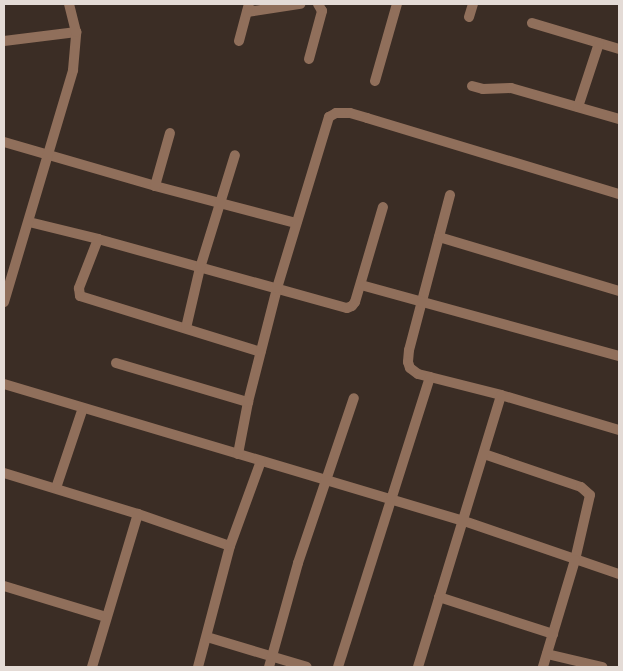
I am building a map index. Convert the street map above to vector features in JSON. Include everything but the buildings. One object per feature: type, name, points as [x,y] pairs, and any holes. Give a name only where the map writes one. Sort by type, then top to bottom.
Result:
[{"type":"street","points":[[4,302],[74,70],[76,32],[69,4]]},
{"type":"street","points":[[239,41],[248,8],[300,4]]},
{"type":"street","points":[[309,58],[322,11],[318,4]]},
{"type":"street","points":[[375,81],[397,4]]},
{"type":"street","points":[[469,16],[473,4]]},
{"type":"street","points":[[532,22],[619,49]]},
{"type":"street","points":[[4,41],[76,32]]},
{"type":"street","points":[[578,107],[599,43]]},
{"type":"street","points":[[472,86],[511,88],[619,119]]},
{"type":"street","points":[[238,454],[248,402],[277,288],[328,117],[336,114],[350,113],[619,194]]},
{"type":"street","points":[[155,186],[170,132]]},
{"type":"street","points":[[4,142],[155,186],[296,223]]},
{"type":"street","points":[[186,328],[200,268],[234,155]]},
{"type":"street","points":[[450,195],[409,350],[408,362],[418,374],[501,395],[619,430]]},
{"type":"street","points":[[29,222],[98,239],[346,308],[352,306],[355,302],[383,207]]},
{"type":"street","points":[[439,237],[619,291]]},
{"type":"street","points":[[98,239],[79,288],[80,296],[261,352]]},
{"type":"street","points":[[360,285],[619,356]]},
{"type":"street","points":[[116,363],[248,402]]},
{"type":"street","points":[[338,667],[430,377]]},
{"type":"street","points":[[4,384],[464,521],[619,574]]},
{"type":"street","points":[[418,667],[501,395]]},
{"type":"street","points":[[269,667],[298,563],[354,398]]},
{"type":"street","points":[[56,488],[83,408]]},
{"type":"street","points":[[484,454],[587,490],[590,500],[575,560],[542,667]]},
{"type":"street","points":[[198,667],[230,546],[261,461]]},
{"type":"street","points":[[4,473],[138,514],[230,546]]},
{"type":"street","points":[[92,667],[138,514]]},
{"type":"street","points":[[4,586],[106,617]]},
{"type":"street","points":[[440,597],[553,634]]},
{"type":"street","points":[[207,637],[307,667]]},
{"type":"street","points":[[546,654],[602,667]]}]
